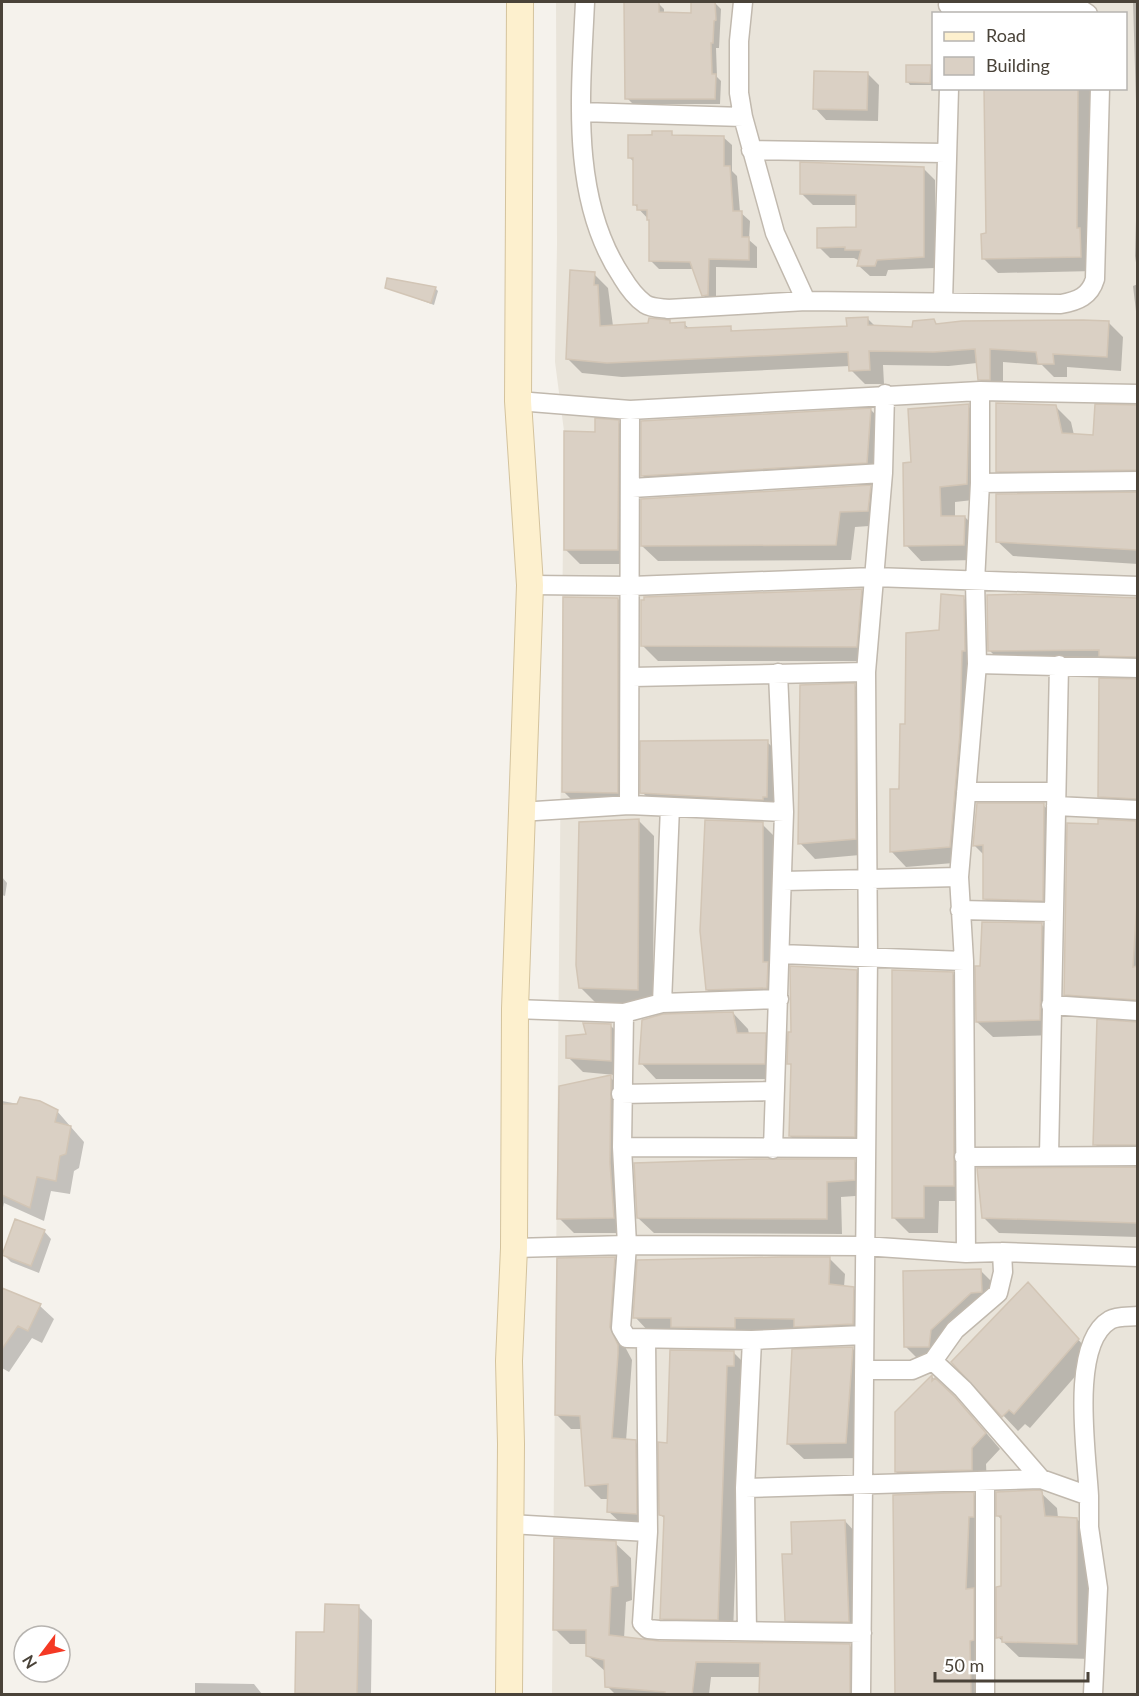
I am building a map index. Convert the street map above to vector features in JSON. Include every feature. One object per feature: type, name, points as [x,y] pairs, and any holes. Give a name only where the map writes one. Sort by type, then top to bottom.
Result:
[{"type":"street","points":[[509,1695],[509,1361],[514,1248],[515,1009],[520,812],[530,585],[518,401],[520,2]]},
{"type":"street","points":[[585,2],[581,112],[591,199],[607,255],[633,294],[647,305],[668,309],[806,301],[1061,304],[1082,298],[1092,290],[1095,279],[1099,218],[1100,90]]},
{"type":"street","points":[[743,2],[739,41],[739,93],[743,117],[775,233],[806,301]]},
{"type":"street","points":[[948,7],[1079,8],[1085,12]]},
{"type":"street","points":[[943,302],[945,153],[949,90]]},
{"type":"street","points":[[581,112],[743,117]]},
{"type":"street","points":[[751,150],[945,153]]},
{"type":"street","points":[[518,401],[630,410],[885,394],[980,391],[1137,394]]},
{"type":"street","points":[[966,1253],[964,961],[959,877],[977,664],[975,582],[980,483],[980,391]]},
{"type":"street","points":[[861,1695],[868,955],[866,672],[883,472],[885,394]]},
{"type":"street","points":[[629,805],[632,677],[630,410]]},
{"type":"street","points":[[632,488],[883,472]]},
{"type":"street","points":[[980,483],[1137,481]]},
{"type":"street","points":[[530,585],[631,586],[874,577],[1137,586]]},
{"type":"street","points":[[977,664],[1137,668]]},
{"type":"street","points":[[1049,1156],[1059,665]]},
{"type":"street","points":[[632,677],[866,672]]},
{"type":"street","points":[[773,1149],[784,812],[778,673]]},
{"type":"street","points":[[966,792],[1056,799],[1137,810]]},
{"type":"street","points":[[520,812],[629,805],[784,812]]},
{"type":"street","points":[[662,1003],[670,807]]},
{"type":"street","points":[[783,881],[959,877]]},
{"type":"street","points":[[960,910],[1053,912]]},
{"type":"street","points":[[780,954],[868,955],[964,961]]},
{"type":"street","points":[[515,1009],[624,1013],[662,1003],[779,999]]},
{"type":"street","points":[[1051,1005],[1137,1011]]},
{"type":"street","points":[[624,1013],[621,1094],[627,1245],[621,1328],[627,1338],[752,1340],[864,1335]]},
{"type":"street","points":[[621,1094],[775,1091]]},
{"type":"street","points":[[622,1147],[866,1148]]},
{"type":"street","points":[[964,1157],[1137,1156]]},
{"type":"street","points":[[514,1248],[627,1245],[864,1246],[966,1253],[1002,1252],[1137,1257]]},
{"type":"street","points":[[864,1370],[912,1370],[933,1361],[956,1330],[998,1293],[1004,1272],[1002,1252]]},
{"type":"street","points":[[1093,1695],[1098,1588],[1089,1527],[1084,1397],[1086,1362],[1098,1332],[1112,1319],[1137,1316]]},
{"type":"street","points":[[646,1339],[648,1532],[642,1623],[648,1629],[659,1630],[862,1633]]},
{"type":"street","points":[[747,1631],[745,1488],[752,1340]]},
{"type":"street","points":[[933,1361],[963,1389],[1041,1479]]},
{"type":"street","points":[[745,1488],[1041,1479],[1089,1496]]},
{"type":"street","points":[[985,1482],[985,1695]]},
{"type":"street","points":[[510,1524],[648,1532]]},
{"type":"shaded area","points":[[556,2],[1137,2],[1137,1694],[552,1694],[564,431],[555,362]]},
{"type":"building","points":[[624,2],[659,2],[659,12],[691,13],[691,2],[715,2],[716,20],[714,21],[713,43],[711,43],[712,74],[716,74],[715,99],[625,99]]},
{"type":"building","points":[[906,65],[931,65],[930,83],[906,82]]},
{"type":"building","points":[[814,71],[868,72],[867,110],[813,109]]},
{"type":"building","points":[[984,90],[1078,90],[1077,228],[1080,228],[1081,257],[982,259],[981,234],[986,233]]},
{"type":"building","points":[[652,131],[672,131],[672,135],[724,136],[724,166],[730,166],[733,211],[742,211],[742,237],[749,237],[749,260],[709,259],[708,295],[702,296],[690,262],[649,261],[649,220],[647,220],[647,210],[637,210],[637,205],[633,205],[633,158],[628,158],[628,135],[652,135]]},
{"type":"building","points":[[800,162],[924,167],[924,257],[877,260],[875,266],[857,266],[861,250],[845,250],[845,247],[817,248],[817,228],[856,227],[856,195],[800,194]]},
{"type":"building","points":[[570,270],[595,272],[594,285],[598,285],[600,326],[648,323],[649,318],[670,320],[670,323],[685,322],[685,328],[731,326],[731,331],[847,326],[846,318],[868,317],[868,325],[912,327],[913,321],[934,319],[936,324],[962,321],[1109,321],[1107,357],[1053,354],[1054,364],[1038,364],[1036,352],[990,349],[990,380],[978,380],[975,349],[934,352],[869,351],[870,370],[849,371],[848,352],[607,363],[566,359]]},
{"type":"building","points":[[387,278],[436,287],[431,303],[385,288]]},
{"type":"building","points":[[996,403],[1056,405],[1062,433],[1093,435],[1095,404],[1137,405],[1137,470],[996,472]]},
{"type":"building","points":[[969,404],[967,484],[940,487],[941,516],[965,516],[964,545],[904,546],[903,463],[911,462],[908,409]]},
{"type":"building","points":[[871,408],[867,463],[641,476],[641,421]]},
{"type":"building","points":[[595,418],[619,420],[618,550],[564,550],[564,431],[595,432]]},
{"type":"building","points":[[871,485],[868,511],[840,512],[836,545],[641,546],[641,499]]},
{"type":"building","points":[[1137,492],[1137,550],[996,542],[996,494]]},
{"type":"building","points":[[862,589],[857,647],[641,646],[641,600],[644,600],[644,597]]},
{"type":"building","points":[[941,594],[964,596],[965,651],[962,651],[960,734],[950,847],[890,852],[890,789],[899,789],[900,724],[905,724],[906,633],[939,630]]},
{"type":"building","points":[[1036,594],[1137,598],[1137,657],[1099,656],[1099,650],[988,651],[987,595]]},
{"type":"building","points":[[563,597],[618,598],[618,793],[562,792]]},
{"type":"building","points":[[1099,678],[1137,679],[1137,799],[1098,797]]},
{"type":"building","points":[[855,683],[856,839],[798,844],[800,685]]},
{"type":"building","points":[[768,740],[767,797],[763,797],[763,800],[640,793],[640,741]]},
{"type":"building","points":[[977,803],[1044,803],[1043,901],[983,899],[983,845],[973,846]]},
{"type":"building","points":[[639,819],[638,990],[579,988],[576,965],[579,822]]},
{"type":"building","points":[[1098,819],[1136,821],[1137,903],[1133,967],[1137,966],[1137,1000],[1064,995],[1067,823],[1098,824]]},
{"type":"building","points":[[705,820],[763,822],[763,962],[768,962],[767,988],[706,990],[700,931]]},
{"type":"building","points":[[982,922],[1042,923],[1040,1020],[976,1022],[975,966],[980,966]]},
{"type":"building","points":[[790,966],[857,970],[855,1137],[789,1136],[791,1064],[787,1064],[788,1032],[791,1032]]},
{"type":"building","points":[[892,970],[953,972],[954,1186],[924,1186],[924,1218],[892,1218]]},
{"type":"building","points":[[733,1012],[737,1033],[766,1033],[765,1064],[639,1064],[642,1020],[663,1014]]},
{"type":"building","points":[[1097,1019],[1137,1022],[1137,1145],[1093,1145]]},
{"type":"building","points":[[583,1023],[611,1024],[611,1061],[566,1058],[566,1036],[586,1034]]},
{"type":"building","points":[[611,1075],[610,1163],[614,1218],[557,1219],[559,1086]]},
{"type":"building","points":[[20,1097],[40,1101],[58,1110],[55,1122],[71,1126],[66,1154],[60,1156],[56,1181],[37,1177],[30,1208],[2,1195],[2,1104],[17,1104]]},
{"type":"building","points":[[855,1159],[855,1180],[827,1182],[827,1219],[637,1218],[634,1163]]},
{"type":"building","points":[[1137,1167],[1137,1223],[982,1218],[977,1168]]},
{"type":"building","points":[[15,1219],[45,1230],[31,1266],[2,1255]]},
{"type":"building","points":[[615,1257],[610,1327],[618,1345],[618,1354],[612,1438],[636,1440],[637,1514],[607,1512],[608,1484],[585,1486],[580,1416],[555,1415],[557,1258]]},
{"type":"building","points":[[830,1257],[829,1284],[854,1287],[853,1324],[794,1327],[794,1319],[735,1318],[735,1328],[671,1327],[671,1318],[633,1318],[637,1260]]},
{"type":"building","points":[[981,1269],[982,1292],[971,1293],[931,1330],[929,1347],[904,1347],[903,1271]]},
{"type":"building","points":[[1028,1282],[1079,1339],[1014,1414],[1009,1410],[1002,1417],[951,1362]]},
{"type":"building","points":[[2,1288],[41,1304],[28,1331],[18,1326],[2,1349]]},
{"type":"building","points":[[853,1347],[846,1443],[787,1444],[792,1349]]},
{"type":"building","points":[[670,1350],[734,1351],[734,1366],[727,1366],[718,1620],[660,1619],[664,1516],[659,1515],[658,1442],[667,1443]]},
{"type":"building","points":[[932,1375],[932,1381],[935,1378],[955,1397],[986,1433],[972,1448],[972,1470],[895,1472],[895,1412]]},
{"type":"building","points":[[1042,1491],[1045,1516],[1077,1518],[1077,1644],[1002,1642],[1002,1637],[996,1638],[996,1587],[1001,1586],[1001,1516],[996,1516],[996,1492]]},
{"type":"building","points":[[974,1492],[974,1517],[969,1517],[966,1589],[974,1588],[974,1640],[970,1641],[971,1695],[895,1695],[893,1495]]},
{"type":"building","points":[[845,1520],[849,1622],[785,1621],[782,1554],[792,1554],[791,1522]]},
{"type":"building","points":[[554,1538],[616,1541],[618,1586],[611,1587],[609,1635],[659,1641],[850,1644],[850,1695],[759,1695],[760,1663],[696,1662],[692,1695],[665,1695],[665,1692],[605,1687],[604,1660],[586,1656],[586,1630],[553,1630]]},
{"type":"building","points":[[325,1604],[359,1605],[357,1695],[295,1693],[296,1632],[324,1632]]}]
